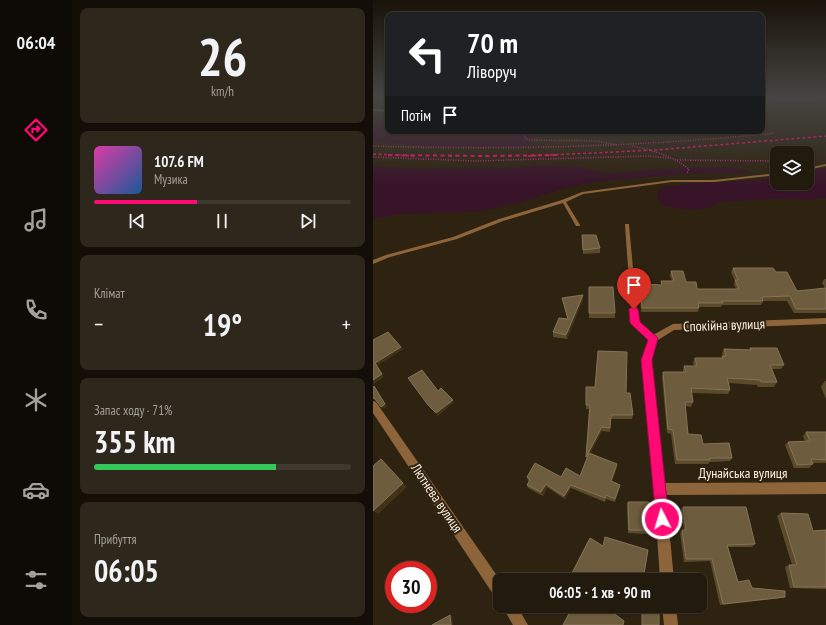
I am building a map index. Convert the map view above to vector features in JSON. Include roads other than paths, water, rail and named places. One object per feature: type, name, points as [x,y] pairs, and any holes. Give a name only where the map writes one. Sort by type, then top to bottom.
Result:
[{"type":"street","name":"Спокійна вулиця","points":[[653,338],[673,327],[826,321]]},
{"type":"street","points":[[653,338],[647,360],[660,489],[666,573]]},
{"type":"street","name":"Лютнева вулиця","points":[[373,404],[493,582]]},
{"type":"street","name":"Дунайська вулиця","points":[[660,489],[826,488]]},
{"type":"street","points":[[513,613],[521,625]]},
{"type":"street","points":[[670,613],[671,625]]},
{"type":"lane","points":[[814,168],[826,165]]},
{"type":"lane","points":[[373,262],[388,256],[455,238],[501,220],[564,201],[582,193],[672,181],[714,181],[770,175]]},
{"type":"lane","points":[[564,201],[578,225]]},
{"type":"lane","points":[[627,225],[635,323],[653,338]]},
{"type":"railway","points":[[545,155],[656,150],[826,136]]},
{"type":"railway","points":[[373,154],[396,155]]},
{"type":"railway","points":[[388,155],[396,155]]},
{"type":"railway","points":[[396,155],[545,155]]},
{"type":"railway","points":[[396,155],[416,156]]},
{"type":"railway","points":[[528,156],[545,155]]},
{"type":"railway","points":[[545,155],[559,155]]}]
